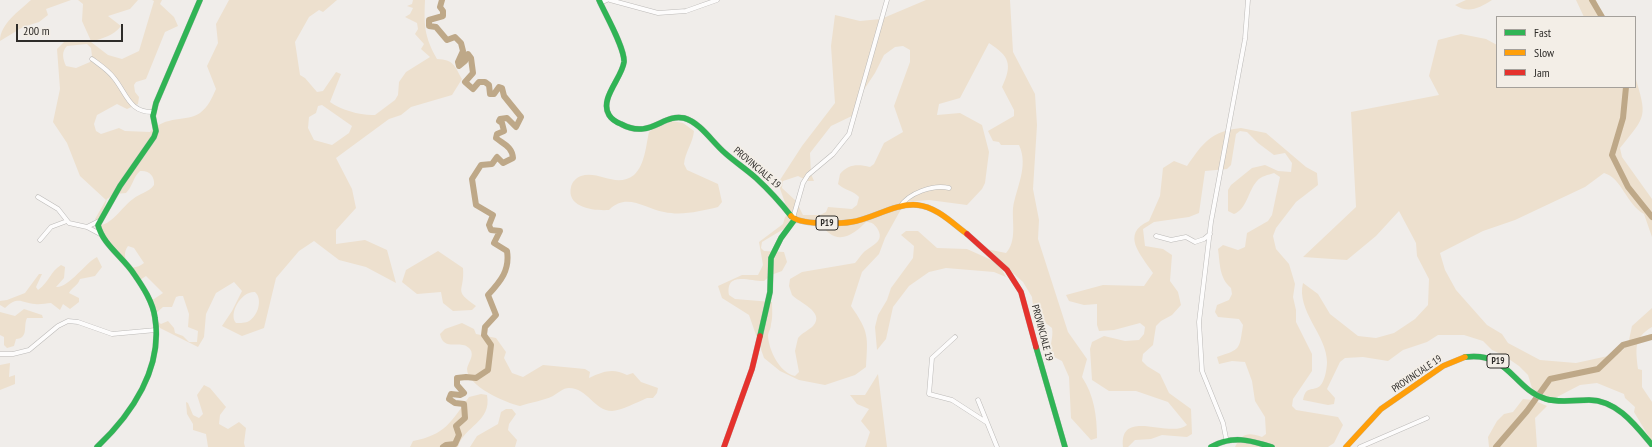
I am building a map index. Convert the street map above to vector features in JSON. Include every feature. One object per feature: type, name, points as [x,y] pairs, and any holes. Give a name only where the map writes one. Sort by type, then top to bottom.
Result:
[{"type":"main road","points":[[97,447],[120,423],[144,385],[154,358],[156,330],[153,311],[133,272],[102,235],[98,228],[99,221],[120,186],[154,137],[156,131],[154,112],[156,103],[200,0]]},
{"type":"main road","name":"PROVINCIALE 19","points":[[599,1],[614,32],[624,60],[622,70],[607,98],[606,108],[611,118],[624,126],[640,130],[646,130],[675,118],[684,118],[695,123],[725,153],[756,177],[778,198],[794,218],[806,223],[851,222],[900,207],[922,206],[942,214],[1007,270],[1021,292],[1065,447]]},
{"type":"main road","points":[[724,447],[750,374],[764,320],[770,292],[771,258],[794,218]]},
{"type":"main road","name":"PROVINCIALE 19","points":[[1346,447],[1381,410],[1442,366],[1462,357],[1470,356],[1484,357],[1499,362],[1533,392],[1546,398],[1561,401],[1592,400],[1609,405],[1628,416],[1652,445]]},
{"type":"main road","points":[[1211,447],[1225,439],[1250,440],[1272,447]]},
{"type":"street","points":[[599,1],[606,0]]},
{"type":"street","points":[[610,0],[658,13],[686,11],[717,0]]},
{"type":"street","points":[[794,218],[803,183],[808,175],[833,154],[849,134],[887,0]]},
{"type":"street","points":[[1224,447],[1225,439],[1223,423],[1211,396],[1201,363],[1199,322],[1210,234],[1245,39],[1248,0]]},
{"type":"street","points":[[92,59],[114,78],[137,109],[144,112],[154,112]]},
{"type":"street","points":[[900,207],[910,198],[932,187],[949,188]]},
{"type":"street","points":[[38,197],[58,209],[67,221],[87,227],[102,235]]},
{"type":"street","points":[[40,240],[51,227],[67,221]]},
{"type":"street","points":[[87,227],[99,221]]},
{"type":"street","points":[[1156,236],[1171,240],[1186,237],[1195,242],[1210,234]]},
{"type":"street","points":[[0,354],[13,354],[29,350],[58,326],[68,321],[78,322],[112,334],[156,330]]},
{"type":"street","points":[[955,337],[932,358],[929,394],[952,400],[986,422]]},
{"type":"street","points":[[978,400],[997,447]]},
{"type":"street","points":[[1360,447],[1427,418]]},
{"type":"shaded area","points":[[31,0],[71,0],[46,9],[48,15],[39,22],[23,27],[0,41],[3,29],[7,23]]},
{"type":"shaded area","points":[[78,0],[138,0],[130,9],[108,16],[121,26],[115,32],[91,42],[108,55],[122,59],[139,51],[154,1],[152,0],[162,0],[160,4],[174,17],[178,26],[165,32],[146,79],[136,82],[134,85],[135,92],[139,97],[138,104],[127,109],[117,104],[97,115],[94,124],[96,131],[101,134],[119,128],[125,131],[150,132],[162,123],[195,116],[203,111],[210,102],[216,89],[207,66],[218,43],[216,24],[229,0],[337,0],[323,12],[319,10],[309,17],[295,42],[300,75],[305,78],[317,92],[323,91],[336,72],[341,74],[330,102],[340,108],[352,112],[364,115],[375,115],[395,100],[398,95],[399,82],[406,72],[430,57],[421,49],[424,44],[415,34],[418,29],[417,23],[405,17],[410,14],[413,8],[407,6],[412,4],[413,0],[425,0],[427,37],[433,51],[437,59],[453,64],[462,79],[452,95],[411,107],[401,115],[389,119],[336,158],[352,189],[356,208],[336,230],[336,244],[365,240],[387,250],[396,283],[366,267],[339,260],[314,241],[299,251],[276,278],[264,328],[242,336],[222,326],[232,311],[242,291],[234,282],[216,293],[206,314],[204,337],[198,347],[160,328],[152,318],[151,301],[163,293],[146,276],[140,280],[129,267],[140,266],[144,263],[134,248],[128,246],[125,251],[127,264],[103,234],[95,219],[106,200],[80,176],[67,143],[53,122],[60,89],[57,49],[66,40],[91,41],[82,21],[83,4]],"holes":[[[87,44],[91,48],[92,56],[90,62],[76,68],[66,66],[63,56],[67,46]],[[322,105],[352,126],[349,133],[332,145],[314,140],[308,128],[309,117],[316,113],[318,106]],[[140,171],[149,173],[154,179],[154,185],[149,190],[129,202],[109,221],[101,225],[101,218],[107,199],[115,194],[126,193]],[[255,292],[259,299],[257,311],[249,321],[245,323],[236,323],[234,319],[235,309],[237,304],[245,295]],[[183,296],[189,314],[188,327],[198,331],[197,342],[189,342],[183,336],[175,333],[174,328],[168,321],[161,324],[154,319],[155,314],[163,307],[172,307],[176,297]]]},
{"type":"shaded area","points":[[926,0],[1010,0],[1013,52],[1035,94],[1037,125],[1033,189],[1039,220],[1038,239],[1068,332],[1087,359],[1082,377],[1092,398],[1094,406],[1097,438],[1091,440],[1071,418],[1069,377],[1062,361],[1052,356],[1052,328],[1034,314],[1032,297],[1023,282],[986,249],[1006,253],[1012,243],[1013,208],[1021,177],[1023,161],[1019,145],[1001,145],[999,142],[993,141],[988,131],[1014,116],[1014,110],[1002,87],[1007,72],[1007,61],[1001,52],[989,43],[960,98],[939,104],[937,115],[960,113],[982,125],[989,152],[985,183],[982,189],[967,205],[929,200],[905,202],[885,238],[879,254],[862,272],[851,306],[861,322],[866,335],[866,367],[855,375],[825,385],[799,380],[780,371],[764,358],[749,315],[722,298],[718,286],[742,275],[758,275],[763,265],[759,242],[783,224],[785,217],[789,214],[778,183],[802,146],[835,103],[831,46],[835,15],[860,21],[881,19]],"holes":[[[903,46],[910,50],[910,62],[894,106],[903,132],[884,143],[874,164],[870,167],[861,165],[854,166],[846,168],[840,174],[838,184],[859,197],[857,205],[852,209],[828,207],[826,212],[820,215],[803,215],[796,201],[782,188],[783,181],[798,176],[808,181],[814,181],[811,174],[810,153],[831,126],[856,114],[863,91],[875,73],[884,55],[895,47]],[[811,222],[820,225],[829,233],[839,237],[849,235],[866,222],[870,222],[877,228],[880,237],[879,240],[863,253],[855,263],[802,272],[790,279],[789,286],[792,295],[810,308],[816,316],[816,321],[813,326],[798,338],[795,351],[799,372],[795,376],[785,371],[780,366],[773,354],[769,342],[768,333],[771,327],[772,302],[735,299],[729,295],[729,287],[731,282],[735,280],[764,281],[771,275],[782,271],[787,262],[784,252],[764,251],[761,248],[762,242],[792,224]]]},
{"type":"shaded area","points":[[1466,0],[1492,0],[1474,9],[1460,8],[1455,5]]},
{"type":"shaded area","points":[[1576,0],[1596,0],[1603,16],[1584,16]]},
{"type":"shaded area","points":[[1461,34],[1486,39],[1496,44],[1496,88],[1636,88],[1636,79],[1642,100],[1642,115],[1640,122],[1620,148],[1622,157],[1652,199],[1652,237],[1644,214],[1638,210],[1615,180],[1604,173],[1585,187],[1515,220],[1483,231],[1440,253],[1445,270],[1456,290],[1487,325],[1502,334],[1508,343],[1540,360],[1576,363],[1608,356],[1623,350],[1629,340],[1632,326],[1652,308],[1652,327],[1646,331],[1639,340],[1637,345],[1637,356],[1638,369],[1642,370],[1642,387],[1652,402],[1652,442],[1634,412],[1635,407],[1625,398],[1624,394],[1597,383],[1580,385],[1555,398],[1542,395],[1532,388],[1528,375],[1519,366],[1503,355],[1492,350],[1483,341],[1464,335],[1438,335],[1427,342],[1403,350],[1388,361],[1363,357],[1345,358],[1340,362],[1327,389],[1335,398],[1334,404],[1328,405],[1303,400],[1306,392],[1317,388],[1322,384],[1327,368],[1327,362],[1326,352],[1304,303],[1302,293],[1303,283],[1318,294],[1330,314],[1358,336],[1376,338],[1394,333],[1415,319],[1428,305],[1429,279],[1417,256],[1416,243],[1399,211],[1376,236],[1347,260],[1303,257],[1356,207],[1351,112],[1439,95],[1429,76],[1438,40]]},
{"type":"shaded area","points":[[666,120],[683,123],[694,131],[684,164],[687,170],[718,184],[722,202],[718,207],[691,212],[671,213],[636,203],[623,202],[609,210],[596,210],[583,207],[573,200],[571,187],[574,180],[581,176],[594,175],[614,180],[621,180],[627,179],[634,175],[641,166],[649,132]]},
{"type":"shaded area","points":[[1241,128],[1266,133],[1306,167],[1317,173],[1318,185],[1296,202],[1276,228],[1273,236],[1276,249],[1289,264],[1295,284],[1293,297],[1296,310],[1296,322],[1312,354],[1312,371],[1293,399],[1292,406],[1296,410],[1338,417],[1343,425],[1334,443],[1328,447],[1235,447],[1243,436],[1253,434],[1262,437],[1266,434],[1265,417],[1255,401],[1252,381],[1245,362],[1232,361],[1219,364],[1217,357],[1231,352],[1238,347],[1243,325],[1239,319],[1218,317],[1215,312],[1217,305],[1229,300],[1232,294],[1231,288],[1224,280],[1222,275],[1218,249],[1223,245],[1238,250],[1245,247],[1247,233],[1268,221],[1272,215],[1280,177],[1274,173],[1259,179],[1254,185],[1245,204],[1238,212],[1234,214],[1228,211],[1228,190],[1231,185],[1252,168],[1265,165],[1278,171],[1291,172],[1292,163],[1285,153],[1274,155],[1258,143],[1247,132],[1240,131],[1236,134],[1231,165],[1227,169],[1205,171],[1199,213],[1189,217],[1154,222],[1143,229],[1145,246],[1163,249],[1172,255],[1170,281],[1178,292],[1181,305],[1172,315],[1161,321],[1156,326],[1153,345],[1143,354],[1142,361],[1160,374],[1169,393],[1191,409],[1192,434],[1187,437],[1162,435],[1151,439],[1135,440],[1128,447],[1123,447],[1124,435],[1129,429],[1137,426],[1169,429],[1187,425],[1168,402],[1136,391],[1109,391],[1092,380],[1090,349],[1092,342],[1104,336],[1125,341],[1139,340],[1144,334],[1145,327],[1140,323],[1114,330],[1099,331],[1097,325],[1097,304],[1084,305],[1069,301],[1066,295],[1103,285],[1144,286],[1153,273],[1139,252],[1134,238],[1140,226],[1149,221],[1160,196],[1163,168],[1174,161],[1187,166],[1203,145],[1215,135]]},
{"type":"shaded area","points":[[906,231],[918,231],[937,248],[967,249],[998,263],[1006,277],[994,272],[946,268],[929,272],[909,286],[893,307],[886,339],[877,350],[875,327],[878,315],[887,300],[891,288],[913,258],[914,246],[901,235]]},
{"type":"shaded area","points":[[438,251],[463,268],[461,290],[464,296],[476,306],[472,310],[453,311],[443,303],[441,292],[417,294],[402,282],[406,270]]},
{"type":"shaded area","points":[[97,257],[102,267],[95,276],[80,279],[70,291],[69,293],[79,298],[79,302],[70,309],[63,304],[60,310],[51,303],[37,304],[20,301],[13,302],[5,308],[0,305],[0,301],[25,293],[39,274],[42,274],[36,287],[38,290],[57,268],[61,265],[65,267],[64,278],[56,287],[61,286],[72,279]]},
{"type":"shaded area","points":[[24,309],[42,315],[43,318],[27,318],[23,336],[16,339],[14,346],[7,348],[4,345],[4,337],[0,335],[0,312],[15,316]]},
{"type":"shaded area","points":[[462,323],[474,329],[476,334],[496,338],[506,352],[504,358],[512,373],[523,377],[543,365],[585,369],[590,372],[589,378],[608,371],[627,375],[633,373],[641,382],[658,388],[657,393],[653,398],[647,398],[615,411],[606,410],[581,392],[569,388],[545,399],[520,406],[514,404],[488,393],[473,382],[467,369],[472,357],[470,349],[462,345],[445,343],[442,340],[440,334],[445,329]]},
{"type":"shaded area","points":[[10,363],[9,377],[15,375],[15,384],[0,390],[0,365]]},
{"type":"shaded area","points":[[878,374],[887,447],[865,447],[870,432],[861,421],[869,409],[857,404],[850,395],[865,395]]},
{"type":"shaded area","points":[[204,385],[210,388],[226,407],[220,415],[219,424],[228,429],[239,422],[246,428],[244,443],[245,447],[208,447],[206,434],[193,430],[193,424],[187,414],[186,402],[188,403],[193,415],[199,418],[203,414],[197,395]]},
{"type":"shaded area","points":[[481,394],[487,395],[485,412],[482,418],[461,440],[458,447],[410,447],[413,441],[433,435],[440,431],[452,420],[469,397]]},
{"type":"shaded area","points":[[1523,399],[1533,400],[1547,406],[1535,418],[1537,447],[1489,447],[1488,437],[1497,421],[1504,414],[1513,412]]},
{"type":"shaded area","points":[[506,409],[512,409],[516,414],[509,424],[508,430],[517,440],[515,447],[470,447],[477,436],[498,424],[501,412]]},
{"type":"waterway","points":[[442,0],[440,7],[443,11],[443,16],[429,20],[429,26],[436,27],[447,40],[455,37],[461,43],[463,51],[458,62],[459,66],[465,61],[468,54],[471,58],[473,73],[465,82],[473,89],[479,82],[485,82],[489,85],[490,94],[494,94],[499,87],[502,88],[504,96],[521,117],[516,127],[507,118],[500,119],[499,121],[502,123],[504,131],[497,134],[496,138],[510,149],[513,158],[503,163],[497,157],[492,164],[481,165],[472,179],[476,205],[493,215],[489,225],[491,230],[500,231],[494,243],[507,251],[508,258],[504,275],[488,295],[496,315],[485,327],[484,335],[491,345],[488,370],[476,378],[457,378],[457,385],[464,393],[460,395],[451,394],[449,399],[455,403],[464,404],[465,418],[456,426],[459,435],[455,444],[446,445],[443,447]]},
{"type":"waterway","points":[[1592,0],[1601,16]]},
{"type":"waterway","points":[[1626,88],[1623,118],[1612,155],[1628,187],[1652,217]]},
{"type":"waterway","points":[[1496,447],[1527,411],[1550,379],[1598,369],[1623,345],[1652,337]]},
{"type":"traffic: fast","points":[[97,447],[122,420],[142,389],[154,355],[156,337],[154,312],[147,295],[130,268],[104,239],[98,225],[120,186],[154,137],[156,131],[153,116],[156,103],[200,0]]},
{"type":"traffic: fast","points":[[599,0],[618,40],[624,62],[607,102],[607,109],[611,118],[614,121],[631,128],[640,129],[648,128],[676,117],[690,120],[701,128],[720,149],[761,183],[791,216]]},
{"type":"traffic: fast","points":[[760,336],[770,292],[771,258],[781,238],[795,219]]},
{"type":"traffic: fast","points":[[1036,347],[1065,447]]},
{"type":"traffic: fast","points":[[1465,357],[1480,357],[1492,360],[1510,372],[1535,394],[1546,399],[1562,401],[1589,400],[1608,404],[1625,415],[1652,445]]},
{"type":"traffic: fast","points":[[1211,447],[1219,443],[1234,440],[1256,442],[1272,447]]},
{"type":"traffic: slow","points":[[791,216],[802,221],[845,223],[867,218],[900,206],[917,205],[924,206],[938,212],[967,234]]},
{"type":"traffic: slow","points":[[1346,447],[1381,409],[1443,366],[1465,357]]},
{"type":"traffic: jam","points":[[967,234],[1007,270],[1021,292],[1036,347]]},
{"type":"traffic: jam","points":[[724,447],[752,369],[760,336]]}]
